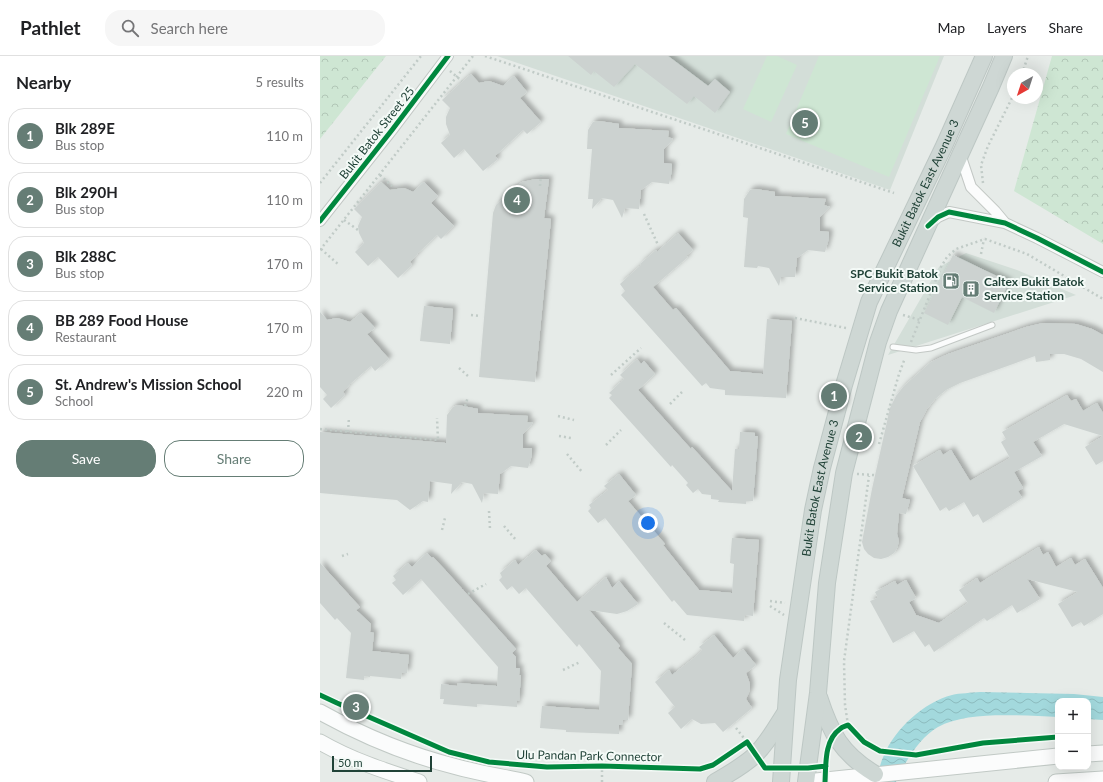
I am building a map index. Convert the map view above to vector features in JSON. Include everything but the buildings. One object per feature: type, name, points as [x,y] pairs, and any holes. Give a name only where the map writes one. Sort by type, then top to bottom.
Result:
[{"type":"main road","name":"Bukit Batok East Avenue 3","points":[[781,782],[788,680],[813,510],[822,468],[857,340],[869,302],[944,146],[984,56]]},
{"type":"main road","name":"Bukit Batok East Avenue 3","points":[[806,782],[818,693],[827,583],[844,473],[878,342],[889,311],[1004,56]]},
{"type":"main road","points":[[818,693],[834,735],[852,757],[876,774]]},
{"type":"main road","points":[[716,782],[733,772],[755,755],[768,740],[786,711]]},
{"type":"main road","points":[[320,712],[348,728],[408,752],[456,767],[526,782]]},
{"type":"main road","points":[[320,742],[353,758],[419,782]]},
{"type":"main road","points":[[1091,754],[1103,753]]},
{"type":"main road","points":[[806,782],[1055,756]]},
{"type":"main road","points":[[1056,782],[1103,779]]},
{"type":"street","name":"Bukit Batok Street 25","points":[[320,221],[448,56]]},
{"type":"street","points":[[960,154],[970,187],[1005,223]]},
{"type":"street","points":[[928,226],[938,217],[949,212],[1005,223],[1103,272]]},
{"type":"lane","points":[[893,347],[916,350],[931,348],[992,325]]},
{"type":"path","points":[[320,183],[421,56]]},
{"type":"path","points":[[339,265],[320,249],[473,56]]},
{"type":"path","points":[[485,56],[894,193]]},
{"type":"path","points":[[1024,68],[1028,56]]},
{"type":"path","points":[[456,76],[462,81]]},
{"type":"path","points":[[987,188],[983,182],[981,166],[988,146],[1009,104]]},
{"type":"path","points":[[380,175],[392,186]]},
{"type":"path","points":[[540,186],[541,175]]},
{"type":"path","points":[[644,214],[658,245]]},
{"type":"path","points":[[344,220],[358,230]]},
{"type":"path","points":[[981,254],[984,239]]},
{"type":"path","points":[[909,347],[941,267],[947,257],[956,249],[984,239],[1027,254],[1103,299]]},
{"type":"path","points":[[471,315],[480,316]]},
{"type":"path","points":[[795,318],[847,328]]},
{"type":"path","points":[[611,375],[641,348]]},
{"type":"path","points":[[879,444],[906,354]]},
{"type":"path","points":[[459,368],[469,377]]},
{"type":"path","points":[[670,404],[682,392]]},
{"type":"path","points":[[465,406],[468,397]]},
{"type":"path","points":[[558,416],[574,420]]},
{"type":"path","points":[[348,432],[349,417]]},
{"type":"path","points":[[320,429],[438,440],[437,418]]},
{"type":"path","points":[[606,445],[621,430]]},
{"type":"path","points":[[560,436],[571,438]]},
{"type":"path","points":[[567,454],[584,473]]},
{"type":"path","points":[[854,730],[848,725],[845,705],[844,661],[869,476]]},
{"type":"path","points":[[489,511],[490,530]]},
{"type":"path","points":[[442,530],[445,518]]},
{"type":"path","points":[[504,526],[516,540]]},
{"type":"path","points":[[342,556],[348,554]]},
{"type":"path","points":[[468,594],[486,584]]},
{"type":"path","points":[[770,602],[781,603]]},
{"type":"path","points":[[770,606],[787,617]]},
{"type":"path","points":[[664,623],[685,640]]},
{"type":"path","points":[[563,670],[580,662]]},
{"type":"path","points":[[834,735],[839,729],[848,725]]},
{"type":"path","points":[[741,746],[747,742],[755,755]]},
{"type":"path","points":[[602,752],[602,782]]},
{"type":"shaded area","points":[[497,56],[944,56],[890,190]]},
{"type":"shaded area","points":[[966,253],[1017,270],[1076,295],[888,355],[939,267]]},
{"type":"green space","points":[[320,56],[386,56],[320,139]]},
{"type":"green space","points":[[767,56],[777,56],[797,65],[771,122],[743,109]]},
{"type":"green space","points":[[819,56],[940,56],[889,177],[786,134]]},
{"type":"green space","points":[[1052,56],[1103,56],[1103,244],[1014,191],[1038,104],[1043,104],[1043,88]]},
{"type":"water","points":[[980,692],[1074,694],[1103,697],[1103,720],[1091,719],[1091,698],[1055,698],[1055,717],[996,715],[965,718],[950,722],[931,731],[925,737],[913,751],[896,782],[875,782],[889,745],[903,726],[921,710],[941,699],[955,694]]},
{"type":"cycle path","points":[[320,221],[448,56]]},
{"type":"cycle path","points":[[928,226],[938,217],[949,212],[1005,223],[1103,272]]},
{"type":"cycle path","name":"Ulu Pandan Park Connector","points":[[320,695],[449,752],[489,762],[547,767],[602,766],[700,769],[713,765],[747,742],[765,768],[808,768],[826,766]]},
{"type":"cycle path","points":[[825,782],[828,746],[835,734],[840,729],[848,725],[864,742],[880,751],[916,755],[983,743],[1055,737]]},
{"type":"place","name":"St. Andrew's Mission School","points":[[805,123]]},
{"type":"place","name":"BB 289 Food House","points":[[517,200]]},
{"type":"place","name":"SPC Bukit Batok Service Station","points":[[951,281]]},
{"type":"place","name":"Caltex Bukit Batok Service Station","points":[[971,289]]},
{"type":"place","name":"Blk 289E","points":[[834,396]]},
{"type":"place","name":"Blk 290H","points":[[859,437]]},
{"type":"place","name":"Blk 288C","points":[[356,707]]}]
